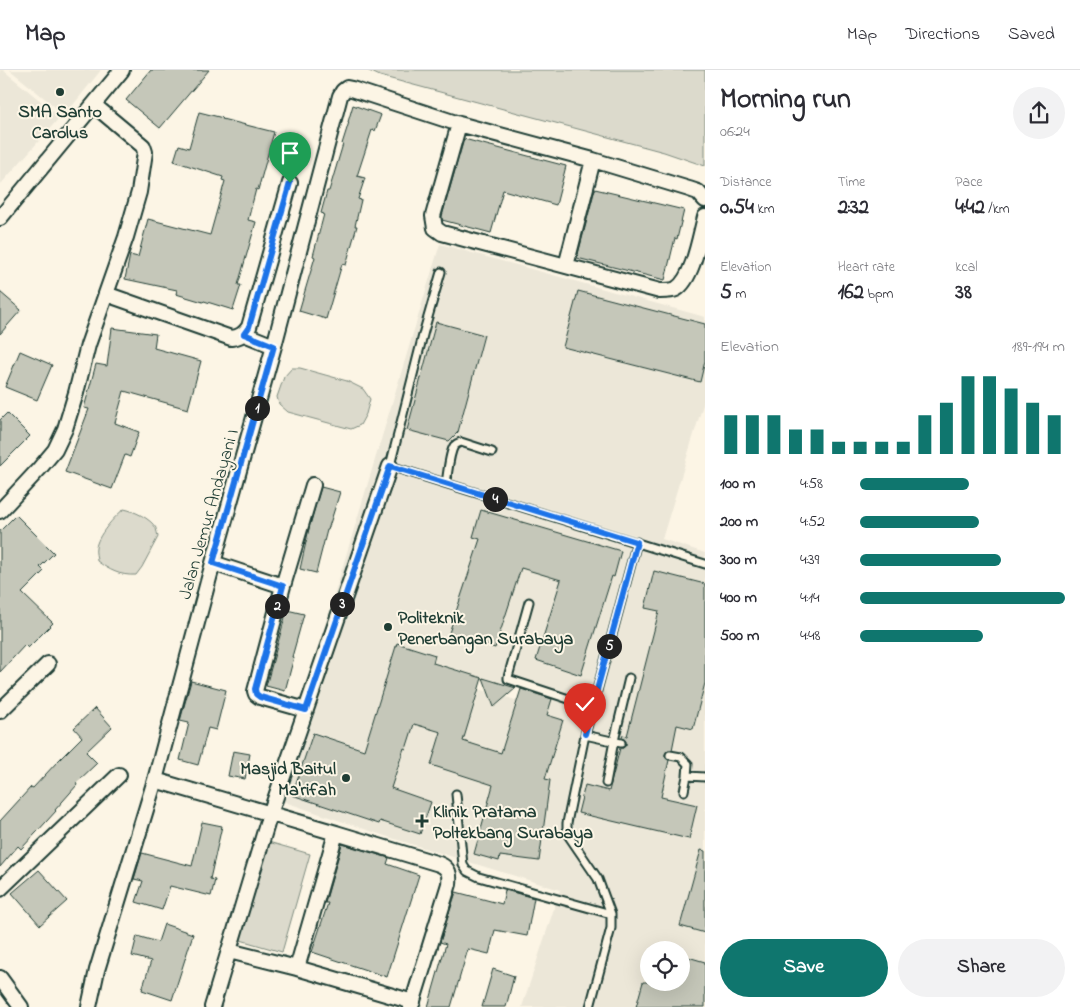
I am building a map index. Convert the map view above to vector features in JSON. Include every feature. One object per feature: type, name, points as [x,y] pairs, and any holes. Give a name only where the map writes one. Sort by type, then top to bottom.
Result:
[{"type":"street","points":[[0,218],[122,70]]},
{"type":"street","name":"Jalan Jemur Andayani I","points":[[89,1007],[96,970],[154,780],[274,346],[340,96],[343,91],[347,88],[352,89],[459,124],[593,160],[698,192],[705,200]]},
{"type":"street","points":[[0,511],[55,450],[65,429],[88,345],[126,237],[139,192],[145,152],[143,146],[94,105]]},
{"type":"street","points":[[459,124],[433,216],[435,228],[442,233],[660,291],[674,290],[683,283],[691,269],[705,217]]},
{"type":"street","points":[[566,266],[593,160]]},
{"type":"street","points":[[106,294],[231,338],[237,338],[244,334],[249,327],[290,183]]},
{"type":"street","points":[[244,334],[274,346]]},
{"type":"street","points":[[212,1007],[270,814],[390,466]]},
{"type":"street","points":[[306,710],[260,697],[254,691],[313,485]]},
{"type":"street","points":[[213,563],[283,586]]},
{"type":"street","points":[[0,711],[48,664]]},
{"type":"street","points":[[0,889],[119,776]]},
{"type":"street","points":[[154,780],[439,864],[445,866],[448,870],[450,876],[448,884],[412,1004],[297,968],[229,950]]},
{"type":"street","points":[[297,968],[336,833]]},
{"type":"street","points":[[0,978],[21,1007]]},
{"type":"lane","points":[[441,272],[390,466],[705,564]]},
{"type":"lane","points":[[446,482],[452,452],[454,446],[458,443],[461,442],[492,452]]},
{"type":"lane","points":[[590,1007],[611,928],[611,914],[598,879],[572,842],[567,830],[567,823],[585,734],[637,542]]},
{"type":"lane","points":[[529,602],[508,679],[593,707]]},
{"type":"lane","points":[[606,783],[617,742],[629,678]]},
{"type":"lane","points":[[585,734],[617,742]]},
{"type":"lane","points":[[670,755],[681,757],[688,766],[684,791]]},
{"type":"lane","points":[[687,776],[705,778]]},
{"type":"lane","points":[[456,794],[464,865],[467,871],[479,877],[611,914]]},
{"type":"shaded area","points":[[0,70],[3,70],[60,117],[0,185]]},
{"type":"shaded area","name":"SMA Santo Carolus","points":[[10,70],[101,70],[65,115]]},
{"type":"shaded area","points":[[367,70],[705,70],[705,166],[664,152],[380,76]]},
{"type":"shaded area","name":"Politeknik Penerbangan Surabaya","points":[[440,244],[705,317],[705,324],[578,291],[563,347],[699,382],[705,361],[705,398],[662,539],[705,553],[705,584],[654,571],[645,607],[705,623],[705,643],[654,630],[633,714],[693,729],[705,683],[705,860],[698,859],[680,926],[705,933],[705,962],[690,958],[690,941],[640,941],[641,991],[636,1007],[522,1007],[560,890],[382,835],[273,798]],"holes":[[[435,323],[484,336],[458,433],[449,441],[407,430]],[[481,511],[621,551],[614,576],[474,537]],[[562,578],[607,592],[581,675],[536,660]],[[397,643],[435,655],[406,749],[368,737]],[[452,669],[552,699],[547,715],[563,720],[550,764],[502,750],[518,701],[506,697],[495,707],[489,692],[479,689],[463,739],[419,725]],[[313,733],[399,762],[379,824],[292,795]],[[623,735],[672,747],[661,797],[697,805],[689,839],[585,786],[609,791]],[[439,741],[519,793],[431,764]],[[529,777],[550,780],[539,861]],[[411,795],[431,802],[420,834],[401,828]],[[486,808],[487,808],[499,861],[474,853]]]},
{"type":"shaded area","points":[[292,368],[300,368],[347,381],[363,389],[370,399],[366,414],[360,425],[351,429],[288,412],[279,404],[277,397],[284,377]]},
{"type":"shaded area","points":[[124,509],[137,513],[150,521],[156,528],[158,536],[136,575],[115,572],[97,561],[96,550],[99,538]]},
{"type":"shaded area","points":[[265,841],[310,854],[282,952],[237,939]]},
{"type":"building","points":[[151,70],[209,70],[160,128],[126,100]]},
{"type":"building","points":[[353,105],[381,115],[375,131],[372,130],[357,176],[365,178],[358,199],[361,200],[355,226],[357,226],[346,265],[342,264],[326,319],[299,311],[315,257],[313,256],[324,214],[321,213]]},
{"type":"building","points":[[199,112],[274,132],[248,220],[256,222],[233,310],[176,294],[177,290],[125,279],[130,255],[138,257],[148,219],[210,235],[225,181],[222,180],[223,177],[174,161],[179,145],[189,148]]},
{"type":"building","points":[[464,139],[566,166],[556,205],[503,190],[491,233],[442,220]]},
{"type":"building","points":[[595,189],[684,210],[665,280],[577,258]]},
{"type":"building","points":[[578,291],[705,324],[705,361],[700,382],[563,347]]},
{"type":"building","points":[[0,292],[21,310],[0,334]]},
{"type":"building","points":[[436,322],[484,335],[458,432],[449,441],[407,430]]},
{"type":"building","points":[[112,328],[156,334],[154,348],[201,361],[188,409],[124,391],[115,423],[139,432],[130,457],[125,455],[112,489],[65,472],[89,409],[84,408],[96,364],[107,366]]},
{"type":"building","points":[[20,351],[52,365],[37,400],[5,387]]},
{"type":"building","points":[[7,413],[30,436],[0,466],[0,420]]},
{"type":"building","points":[[321,487],[340,492],[327,530],[316,573],[300,569]]},
{"type":"building","points":[[481,510],[621,551],[581,675],[536,660],[561,580],[521,568],[495,648],[449,633],[480,539],[473,537]]},
{"type":"building","points":[[16,515],[54,553],[40,567],[44,571],[22,593],[53,623],[28,648],[25,645],[0,672],[0,531]]},
{"type":"building","points":[[654,571],[705,584],[705,683],[693,729],[677,725],[672,750],[668,750],[665,754],[665,757],[669,760],[661,797],[697,805],[689,839],[578,813],[585,785],[609,791],[620,748],[626,745],[626,741],[622,738],[623,735],[627,736],[659,611],[645,608]]},
{"type":"building","points":[[287,610],[304,614],[285,691],[266,686]]},
{"type":"building","points":[[397,643],[435,655],[433,663],[482,678],[463,741],[501,753],[521,689],[552,699],[547,715],[563,720],[545,779],[550,780],[539,861],[500,856],[499,861],[474,854],[493,785],[431,765],[441,732],[414,724],[391,788],[431,802],[420,834],[380,821],[379,824],[292,795],[313,733],[364,750]]},
{"type":"building","points":[[483,678],[516,688],[494,707]]},
{"type":"building","points":[[191,681],[226,690],[216,730],[208,728],[198,765],[180,760],[189,723],[180,721]]},
{"type":"building","points":[[95,708],[112,727],[86,752],[97,763],[76,783],[77,785],[36,833],[21,849],[18,846],[0,867],[0,821],[31,787],[33,788],[82,737],[74,728]]},
{"type":"building","points":[[233,751],[250,754],[245,779],[228,776]]},
{"type":"building","points":[[202,822],[222,826],[210,879],[215,880],[211,896],[170,886],[162,910],[136,902],[143,881],[134,879],[142,853],[192,866]]},
{"type":"building","points":[[342,844],[389,858],[387,864],[419,875],[387,977],[312,952],[328,903],[325,903]]},
{"type":"building","points":[[701,850],[705,851],[705,933],[680,926]]},
{"type":"building","points":[[39,870],[67,901],[40,925],[12,893]]},
{"type":"building","points":[[505,890],[534,898],[527,936],[495,930],[489,954],[468,949],[451,1007],[428,1007],[446,944],[440,942],[456,892],[502,904]]},
{"type":"building","points":[[164,924],[193,934],[172,1000],[142,990],[151,961],[132,956],[137,936],[158,942]]},
{"type":"building","points":[[690,958],[705,962],[705,1007],[636,1007],[640,991],[690,991]]},
{"type":"building","points":[[493,969],[514,976],[506,1007],[482,1007]]},
{"type":"place","name":"SMA Santo Carolus","points":[[60,92]]},
{"type":"place","name":"Politeknik Penerbangan Surabaya","points":[[388,627]]},
{"type":"place","name":"Masjid Baitul Ma'rifah","points":[[346,778]]},
{"type":"place","name":"Klinik Pratama Poltekbang Surabaya","points":[[422,821]]},
{"type":"route","points":[[290,183],[249,327],[244,334],[274,346],[213,563],[283,586],[254,691],[260,697],[306,710],[390,466],[637,542],[585,734]]}]
